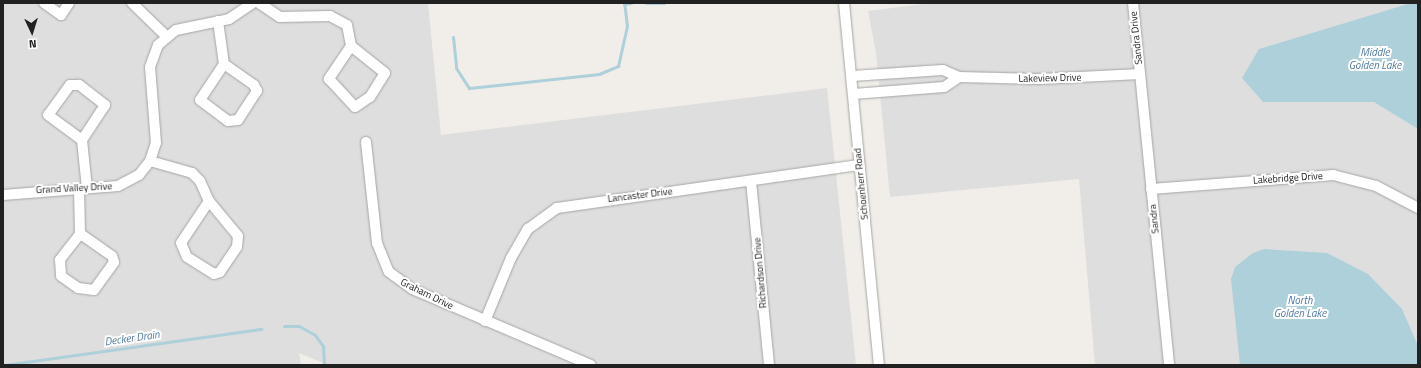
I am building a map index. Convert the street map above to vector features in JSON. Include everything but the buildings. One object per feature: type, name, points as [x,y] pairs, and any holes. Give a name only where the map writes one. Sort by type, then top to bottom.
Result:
[{"type":"street","points":[[44,3],[61,15],[69,3]]},
{"type":"street","points":[[132,3],[166,36],[186,26],[218,21],[238,15],[253,3]]},
{"type":"street","points":[[259,3],[271,13],[288,19],[337,18],[346,25],[351,46],[385,73],[370,97],[355,107],[329,78],[351,46]]},
{"type":"street","name":"Schoenherr Road","points":[[844,3],[879,365]]},
{"type":"street","name":"Sandra Drive","points":[[1133,3],[1140,74]]},
{"type":"street","points":[[218,21],[224,64],[200,100],[228,121],[238,120],[257,91],[254,85],[224,64]]},
{"type":"street","name":"Grand Valley Drive","points":[[3,195],[83,189],[131,180],[150,161],[156,143],[150,67],[166,36]]},
{"type":"street","name":"Lakeview Drive","points":[[852,76],[943,70],[959,77],[1039,79],[1140,74]]},
{"type":"street","name":"Sandra","points":[[1140,74],[1169,365]]},
{"type":"street","name":"Lakeview Drive","points":[[853,94],[944,86],[959,77]]},
{"type":"street","points":[[80,234],[112,256],[114,262],[94,290],[78,288],[61,276],[60,260],[80,234],[83,189],[82,140],[105,105],[79,85],[70,85],[48,115],[82,140]]},
{"type":"street","name":"Graham Drive","points":[[366,142],[377,243],[383,264],[412,289],[591,365]]},
{"type":"street","points":[[150,161],[192,173],[209,201],[238,236],[237,248],[220,272],[214,274],[187,257],[181,243],[209,201]]},
{"type":"street","name":"Lancaster Drive","points":[[485,321],[519,243],[535,221],[550,211],[581,203],[751,181],[859,165]]},
{"type":"street","name":"Lakebridge Drive","points":[[1151,189],[1333,175],[1376,186],[1418,208]]},
{"type":"street","name":"Richardson Drive","points":[[751,181],[769,365]]},
{"type":"shaded area","points":[[3,3],[428,3],[441,135],[827,88],[856,365],[328,365],[299,353],[301,365],[3,365]]},
{"type":"shaded area","points":[[931,3],[1418,3],[1418,365],[1095,365],[1079,179],[890,197],[876,53],[868,11]]},
{"type":"water","name":"Middle Golden Lake","points":[[1411,3],[1418,3],[1418,129],[1374,102],[1263,102],[1242,78],[1259,49]]},
{"type":"water","name":"North Golden Lake","points":[[1264,249],[1327,253],[1368,274],[1402,309],[1418,346],[1418,365],[1240,365],[1231,279],[1235,267],[1253,253]]},
{"type":"waterway","points":[[453,37],[456,68],[469,88],[599,74],[618,66],[627,26],[624,3]]},
{"type":"waterway","points":[[624,4],[631,3]]},
{"type":"waterway","points":[[646,3],[664,3]]},
{"type":"waterway","name":"Decker Drain","points":[[284,326],[299,326],[315,335],[323,346],[324,365]]},
{"type":"waterway","name":"Decker Drain","points":[[4,365],[261,329]]}]
